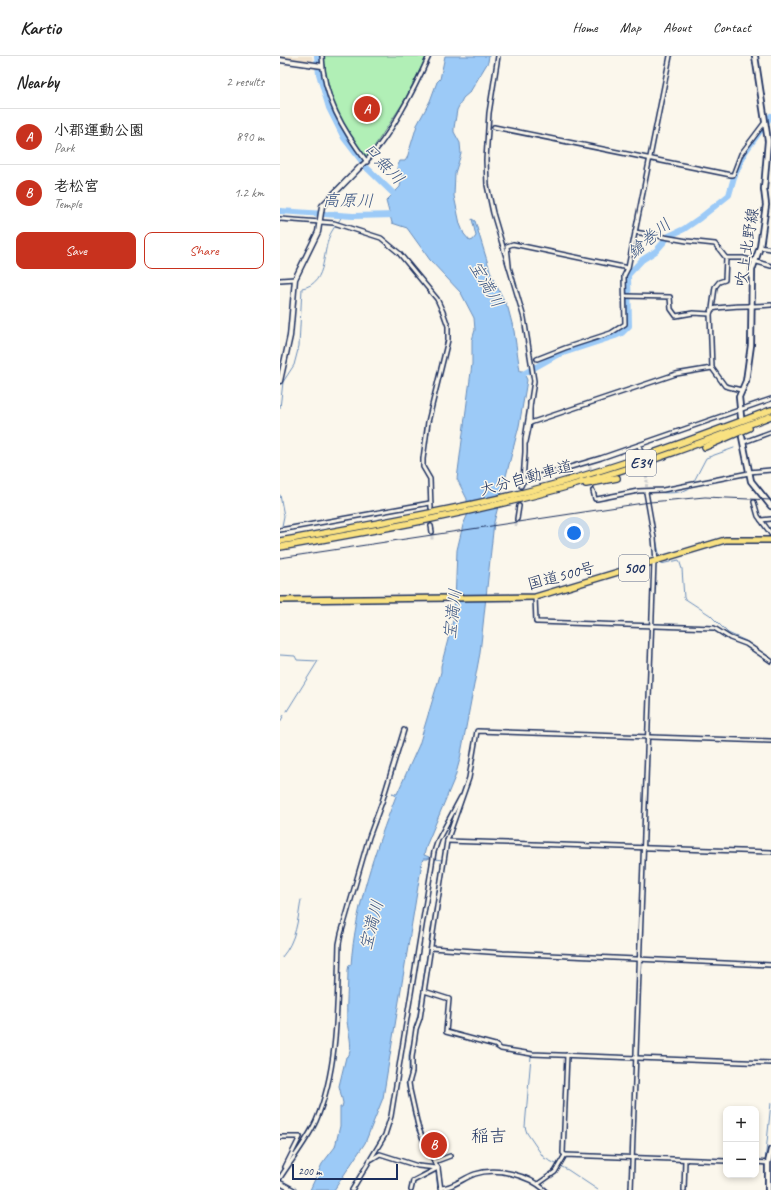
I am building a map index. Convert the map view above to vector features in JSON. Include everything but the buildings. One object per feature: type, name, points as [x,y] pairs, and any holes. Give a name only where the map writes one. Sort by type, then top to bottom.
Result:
[{"type":"highway","name":"大分自動車道","points":[[280,547],[394,527],[509,496],[628,461],[771,410]]},
{"type":"highway","name":"大分自動車道","points":[[280,541],[442,514],[534,496],[630,467],[771,418]]},
{"type":"highway","points":[[705,447],[771,418]]},
{"type":"highway","points":[[534,496],[617,478]]},
{"type":"highway","name":"国道500号","points":[[280,600],[497,599],[535,597],[725,540],[771,540]]},
{"type":"main road","name":"吹上北野線","points":[[741,417],[739,402],[741,390],[746,381],[750,358],[753,261],[760,248],[766,205],[764,190],[768,141],[754,56]]},
{"type":"main road","points":[[743,440],[752,481],[771,506]]},
{"type":"main road","points":[[768,1190],[768,1163],[771,1152]]},
{"type":"street","points":[[322,56],[322,66],[333,107],[346,134],[366,162]]},
{"type":"street","points":[[280,381],[290,336],[295,279],[318,232],[322,208],[366,162],[378,147],[398,116],[429,56]]},
{"type":"street","points":[[498,56],[489,113],[486,160],[488,195],[528,335],[534,381],[530,402],[521,486]]},
{"type":"street","points":[[537,360],[565,348],[612,333],[625,324],[626,296],[624,276],[628,268],[670,56]]},
{"type":"street","points":[[280,60],[322,66]]},
{"type":"street","points":[[494,127],[650,157],[733,175],[741,154],[766,122]]},
{"type":"street","points":[[280,219],[334,223],[372,234],[387,242],[436,299],[444,312],[448,326],[448,340],[428,422],[423,459],[423,467],[430,479],[430,505],[280,530]]},
{"type":"street","points":[[635,232],[715,244],[726,258],[725,280],[719,282],[714,287],[712,309],[710,314],[712,368],[725,386],[741,390]]},
{"type":"street","points":[[509,268],[510,257],[507,246],[513,244],[628,268]]},
{"type":"street","points":[[760,248],[771,249]]},
{"type":"street","points":[[726,258],[744,258],[771,266]]},
{"type":"street","points":[[280,280],[295,279]]},
{"type":"street","points":[[626,296],[668,297],[671,299],[673,314],[676,316],[693,313],[710,314]]},
{"type":"street","points":[[712,309],[733,306],[771,306]]},
{"type":"street","points":[[530,423],[676,374],[712,368]]},
{"type":"street","points":[[522,481],[639,446],[771,399]]},
{"type":"street","points":[[525,446],[530,423],[530,402]]},
{"type":"street","points":[[743,440],[771,432]]},
{"type":"street","points":[[639,446],[641,452]]},
{"type":"street","points":[[589,462],[590,466]]},
{"type":"street","points":[[593,491],[595,499],[597,499],[638,491],[663,490],[749,472],[771,470]]},
{"type":"street","points":[[631,1190],[637,1058],[647,737],[655,561],[654,538],[646,492]]},
{"type":"street","points":[[754,502],[761,520],[771,534]]},
{"type":"street","points":[[517,519],[519,506]]},
{"type":"street","points":[[761,520],[771,520]]},
{"type":"street","points":[[431,526],[432,532]]},
{"type":"street","points":[[535,597],[536,622],[714,628],[746,644],[771,661]]},
{"type":"street","points":[[280,1178],[315,1121],[326,1089],[334,1050],[339,944],[369,837],[391,775],[404,730]]},
{"type":"street","points":[[545,1190],[538,1184],[517,1176],[493,1171],[474,1174],[446,1188],[440,1189],[438,1168],[418,1126],[410,1090],[409,1083],[412,1072],[412,1057],[431,948],[447,841],[468,778],[477,731],[771,741]]},
{"type":"street","points":[[352,1190],[380,1144],[391,1116],[436,846],[463,794]]},
{"type":"street","points":[[447,841],[771,852]]},
{"type":"street","points":[[431,948],[639,960],[771,965]]},
{"type":"street","points":[[424,991],[449,999],[446,1032],[494,1045],[501,1049],[532,1054],[771,1063]]},
{"type":"street","points":[[538,1184],[556,1172],[565,1156],[568,1055]]},
{"type":"street","points":[[280,1137],[300,1137],[287,1161],[284,1172]]},
{"type":"street","points":[[380,1144],[380,1154]]},
{"type":"street","points":[[371,1160],[380,1154]]},
{"type":"street","points":[[380,1154],[418,1166],[438,1168]]},
{"type":"street","points":[[434,1162],[450,1156]]},
{"type":"street","points":[[565,1156],[723,1161]]},
{"type":"street","points":[[684,1190],[685,1160]]},
{"type":"street","points":[[759,1162],[768,1163]]},
{"type":"street","points":[[411,1190],[413,1181],[438,1168]]},
{"type":"street","points":[[280,1183],[293,1190]]},
{"type":"shaded area","points":[[312,56],[313,61],[280,57]]},
{"type":"green space","points":[[323,56],[427,56],[403,103],[368,156],[359,151],[351,141],[344,128],[332,96]]},
{"type":"water","name":"宝満川","points":[[445,56],[489,56],[488,62],[470,92],[463,98],[457,110],[454,132],[460,143],[461,154],[455,173],[454,196],[460,224],[464,234],[470,241],[476,236],[472,219],[475,221],[492,277],[508,308],[514,331],[520,371],[523,371],[527,380],[519,426],[494,522],[480,653],[460,759],[455,777],[427,844],[424,855],[429,857],[428,859],[423,859],[422,862],[383,1098],[365,1143],[334,1190],[310,1190],[322,1164],[335,1147],[340,1126],[340,1107],[342,1107],[343,1103],[339,1086],[346,1057],[349,1055],[351,1046],[347,1021],[348,970],[349,965],[351,965],[353,944],[361,901],[381,837],[396,796],[392,793],[397,794],[419,745],[441,672],[441,666],[455,613],[452,610],[452,606],[455,603],[457,550],[463,525],[467,516],[467,499],[457,479],[472,364],[472,340],[475,330],[474,318],[461,293],[430,260],[407,228],[392,223],[386,201],[400,187],[402,176],[397,167],[400,161],[405,161],[407,158],[417,125],[430,101],[437,82],[440,79]]},
{"type":"waterway","name":"口無川","points":[[317,56],[319,74],[329,108],[344,138],[367,168],[398,198]]},
{"type":"waterway","name":"鎗巻川","points":[[516,378],[557,355],[615,336],[622,333],[629,326],[628,275],[642,260],[656,251],[669,236],[684,229],[729,195],[734,177],[745,152],[771,116]]},
{"type":"waterway","name":"高原川","points":[[280,211],[353,216],[396,215]]},
{"type":"waterway","points":[[280,408],[283,382],[294,365],[299,346],[302,288],[311,285],[317,280],[323,264],[329,238],[342,215]]},
{"type":"waterway","points":[[693,483],[706,458],[734,448]]},
{"type":"waterway","points":[[653,492],[679,492],[692,486]]},
{"type":"waterway","points":[[648,491],[649,501]]},
{"type":"waterway","points":[[280,495],[284,516],[282,526]]},
{"type":"waterway","points":[[652,520],[660,558]]},
{"type":"waterway","points":[[660,561],[661,564],[679,560],[682,569],[684,598],[710,615],[728,633],[746,641],[762,653]]},
{"type":"waterway","points":[[280,655],[295,656],[297,660],[318,661],[287,711]]},
{"type":"waterway","points":[[280,722],[284,715]]},
{"type":"waterway","points":[[428,858],[442,860],[418,1014],[409,1055],[409,1075],[406,1083],[417,1131],[434,1166]]},
{"type":"waterway","points":[[282,957],[287,951],[293,937],[301,900]]},
{"type":"waterway","points":[[445,1032],[489,1045]]},
{"type":"waterway","points":[[494,1046],[501,1051],[531,1056],[525,1127],[527,1133],[544,1158],[568,1170],[598,1190]]},
{"type":"waterway","points":[[765,1162],[771,1103]]},
{"type":"waterway","points":[[765,1165],[766,1184]]},
{"type":"waterway","points":[[436,1173],[438,1190]]},
{"type":"tunnel","points":[[644,462],[647,480],[646,492]]},
{"type":"tunnel","points":[[590,466],[591,473]]},
{"type":"tunnel","points":[[516,526],[517,519]]},
{"type":"tunnel","points":[[432,532],[432,541]]},
{"type":"railway","points":[[280,558],[650,502],[705,497],[771,500]]},
{"type":"place","name":"小郡運動公園","points":[[367,109]]},
{"type":"place","name":"老松宮","points":[[434,1145]]},
{"type":"district","name":"稲吉","points":[[489,1136]]}]
